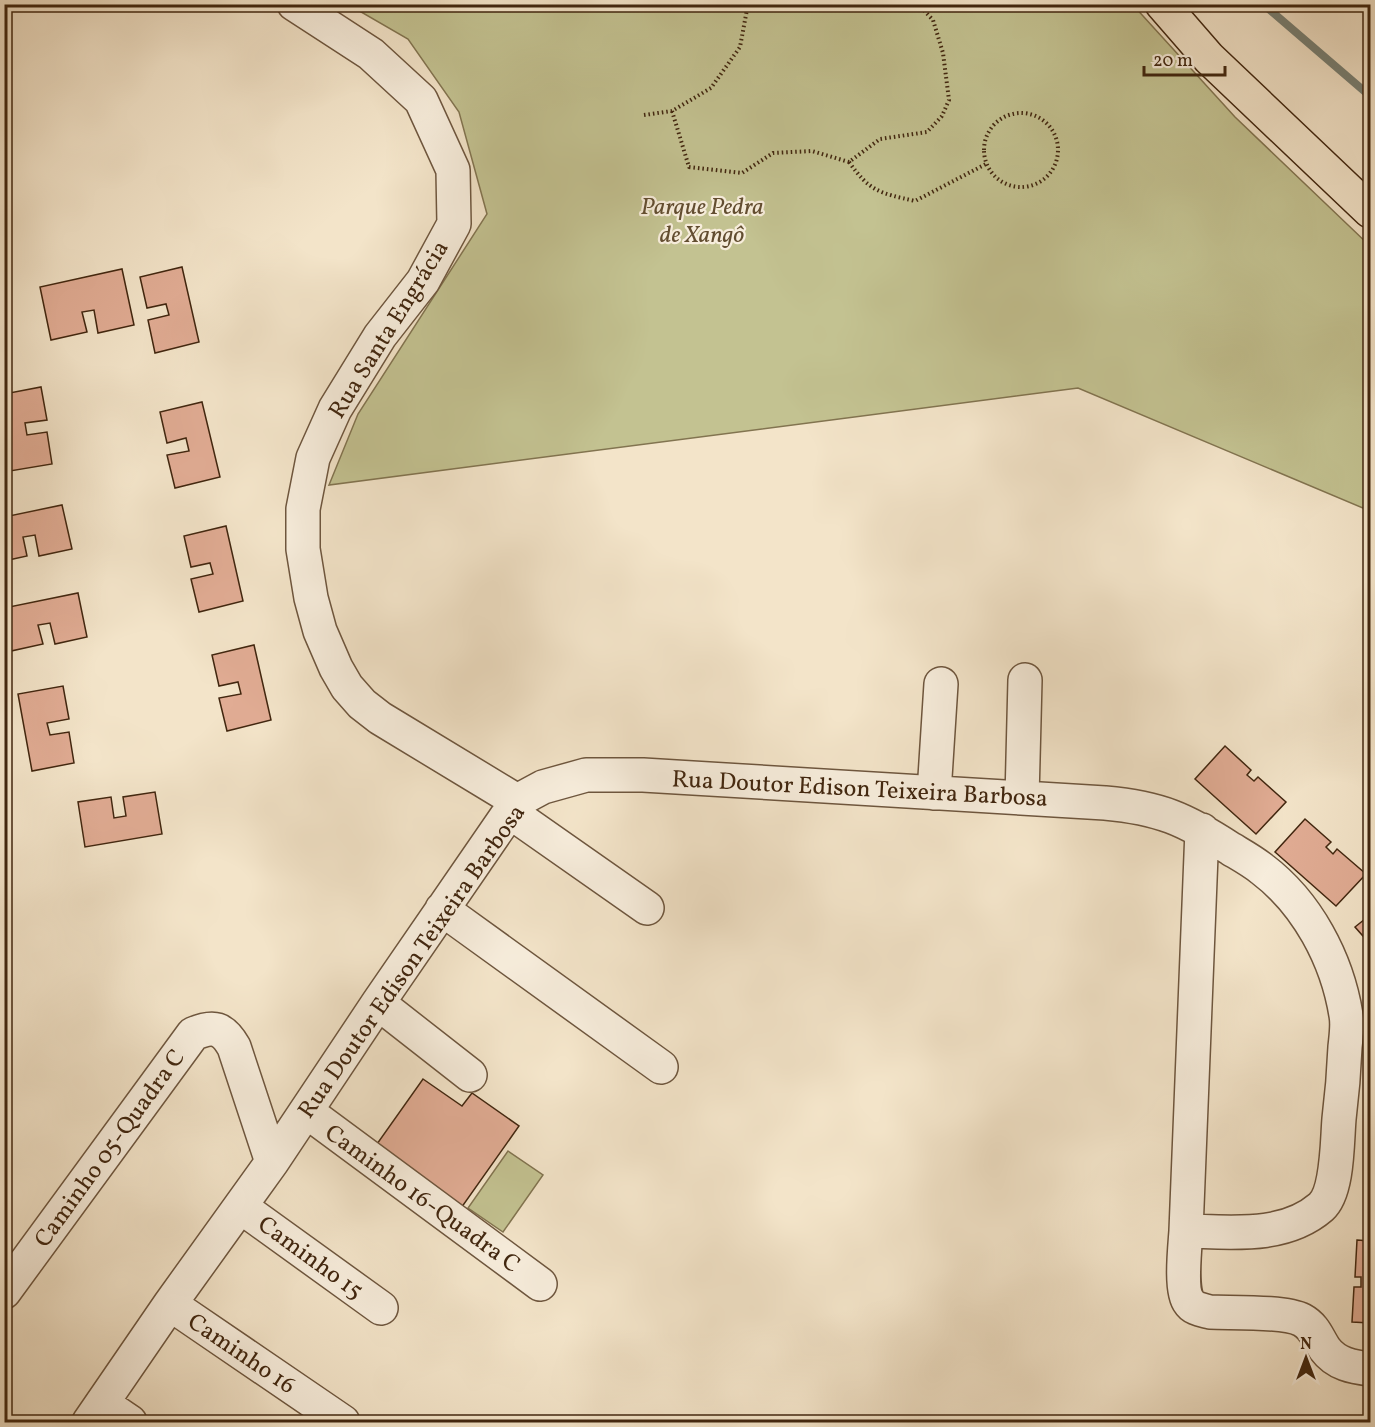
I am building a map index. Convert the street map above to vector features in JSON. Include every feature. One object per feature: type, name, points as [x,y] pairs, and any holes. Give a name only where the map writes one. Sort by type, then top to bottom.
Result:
[{"type":"main road","points":[[1162,4],[1209,58],[1371,211]]},
{"type":"street","name":"Rua Santa Engrácia","points":[[294,4],[371,54],[421,100],[453,170],[454,224],[423,281],[380,336],[334,409],[313,458],[303,509],[303,549],[311,598],[320,631],[347,687],[362,704],[513,806],[647,908]]},
{"type":"street","points":[[1022,798],[1025,680]]},
{"type":"street","points":[[934,793],[941,684]]},
{"type":"street","name":"Rua Doutor Edison Teixeira Barbosa","points":[[95,1413],[272,1162],[513,806],[543,787],[586,775],[643,775],[1139,806],[1173,816],[1202,830],[1262,869],[1290,895],[1317,933],[1336,972],[1347,1017],[1333,1184],[1323,1206],[1293,1226],[1263,1231],[1186,1231]]},
{"type":"street","points":[[1202,830],[1185,1290],[1189,1302],[1198,1309],[1210,1312],[1290,1316],[1303,1321],[1316,1332],[1325,1349],[1336,1360],[1352,1366],[1371,1369]]},
{"type":"street","points":[[442,909],[661,1067]]},
{"type":"street","points":[[378,1003],[470,1075]]},
{"type":"street","name":"Caminho 05-Quadra C","points":[[4,1292],[193,1034],[203,1029],[216,1029],[226,1034],[234,1047],[272,1162]]},
{"type":"street","name":"Caminho 16-Quadra C","points":[[306,1111],[540,1284]]},
{"type":"street","name":"Caminho 15","points":[[241,1207],[381,1308]]},
{"type":"street","name":"Caminho 16","points":[[170,1304],[343,1422]]},
{"type":"street","points":[[95,1413],[130,1422]]},
{"type":"path","points":[[644,115],[672,111],[711,88],[740,47],[748,4]]},
{"type":"path","points":[[849,162],[880,139],[927,132],[942,116],[950,100],[943,53],[933,20],[918,4]]},
{"type":"path","points":[[672,111],[689,167],[742,173],[773,153],[812,151],[849,162],[862,181],[885,195],[915,201],[986,164]]},
{"type":"path","points":[[1021,113],[1043,120],[1052,129],[1057,140],[1058,152],[1055,164],[1049,175],[1033,185],[1014,187],[993,174],[986,164],[985,141],[990,129],[1009,115],[1021,113]]},
{"type":"green space","name":"Parque Pedra de Xangô","points":[[349,5],[1133,5],[1235,117],[1370,246],[1370,511],[1078,388],[329,485],[358,414],[487,214],[459,112],[408,39]]},
{"type":"green space","points":[[508,1151],[543,1175],[503,1232],[468,1208]]},
{"type":"building","points":[[182,267],[199,342],[155,353],[148,320],[169,315],[166,304],[147,308],[140,277]]},
{"type":"building","points":[[122,269],[134,325],[98,333],[94,310],[82,312],[87,332],[51,340],[40,287]]},
{"type":"building","points":[[41,387],[47,420],[25,423],[27,435],[47,432],[52,464],[10,471],[4,442],[4,394]]},
{"type":"building","points":[[202,402],[220,477],[175,488],[167,455],[189,451],[186,438],[167,443],[160,412]]},
{"type":"building","points":[[62,505],[72,549],[39,556],[35,535],[23,537],[27,556],[4,561],[4,517]]},
{"type":"building","points":[[226,526],[243,601],[199,612],[191,579],[213,574],[210,563],[191,567],[184,536]]},
{"type":"building","points":[[78,593],[87,637],[55,644],[50,623],[38,625],[43,644],[11,651],[4,622],[4,608]]},
{"type":"building","points":[[254,645],[271,720],[227,731],[219,698],[241,694],[238,682],[219,686],[212,655]]},
{"type":"building","points":[[63,686],[69,719],[47,723],[50,735],[69,732],[74,763],[32,771],[18,694]]},
{"type":"building","points":[[1225,746],[1251,770],[1247,775],[1254,781],[1258,777],[1286,802],[1256,834],[1195,779]]},
{"type":"building","points":[[155,792],[162,834],[85,847],[78,802],[111,797],[114,818],[126,816],[123,797]]},
{"type":"building","points":[[1305,819],[1331,842],[1326,847],[1333,854],[1337,849],[1366,874],[1336,906],[1275,852]]},
{"type":"building","points":[[1370,915],[1370,944],[1355,927]]},
{"type":"building","points":[[423,1079],[462,1106],[472,1093],[519,1126],[459,1211],[372,1151]]},
{"type":"building","points":[[1357,1240],[1370,1241],[1370,1323],[1352,1322],[1354,1287],[1361,1287],[1361,1277],[1355,1277]]},
{"type":"waterway","points":[[1263,4],[1370,96]]}]
